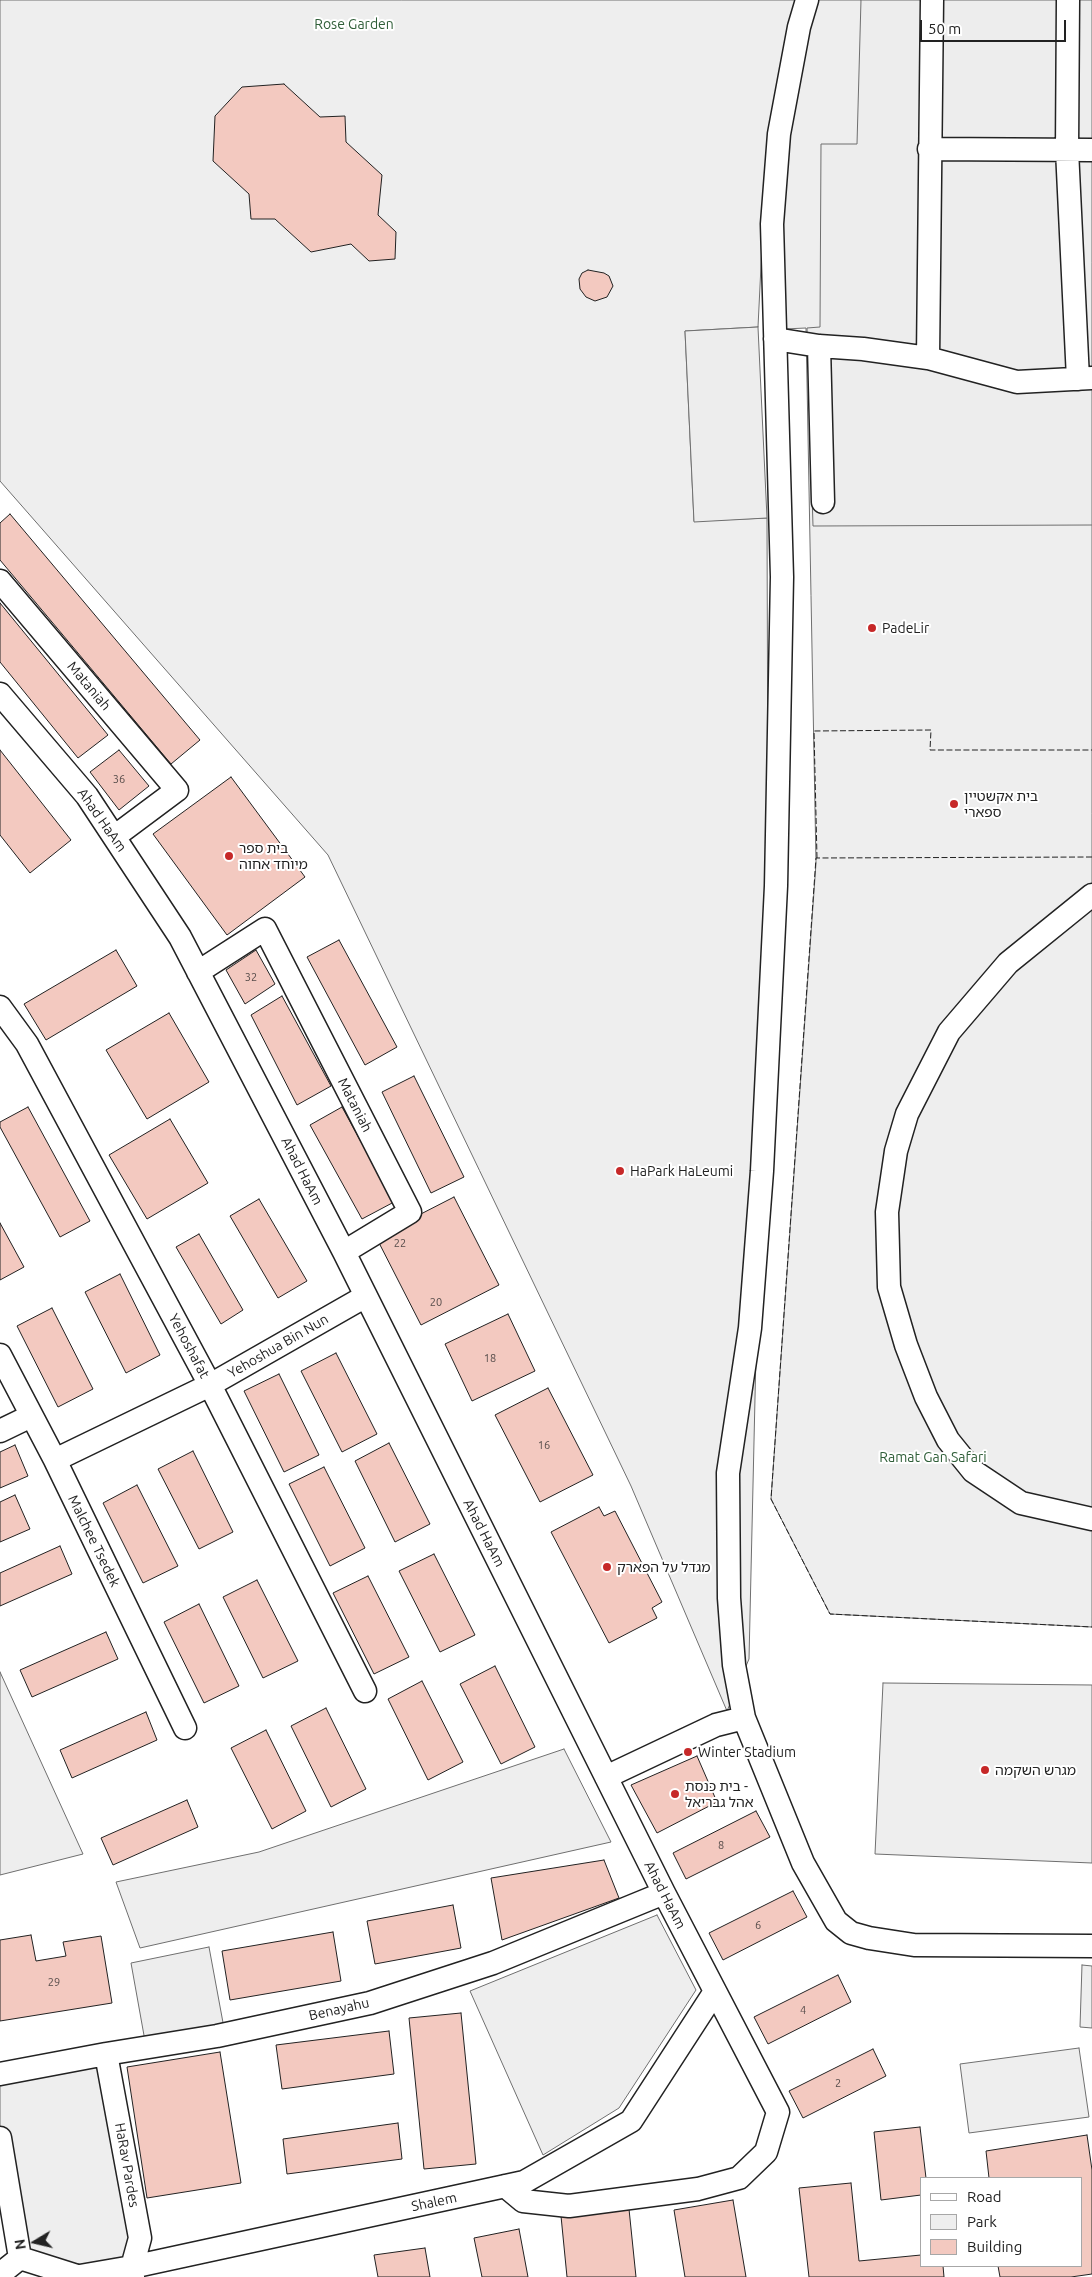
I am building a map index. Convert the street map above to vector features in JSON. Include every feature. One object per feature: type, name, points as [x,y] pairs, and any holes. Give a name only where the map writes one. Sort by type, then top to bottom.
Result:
[{"type":"street","points":[[807,0],[799,27],[779,134],[772,224],[782,577],[776,886],[762,1171],[750,1328],[728,1472],[729,1598],[734,1665],[744,1718],[802,1863],[836,1921],[851,1933],[869,1938],[914,1945],[1092,1946]]},
{"type":"street","points":[[928,358],[932,0]]},
{"type":"street","points":[[775,339],[819,346],[863,349],[928,358],[1017,382],[1085,379],[1067,150],[1068,0]]},
{"type":"street","points":[[929,149],[1092,150]]},
{"type":"street","points":[[819,346],[823,502]]},
{"type":"street","name":"Mataniah","points":[[0,582],[177,790],[114,837]]},
{"type":"street","name":"Ahad HaAm","points":[[0,694],[87,796],[180,937],[344,1252],[714,1993],[778,2112],[766,2152],[739,2178],[698,2189],[569,2206],[523,2201],[504,2186]]},
{"type":"street","points":[[1092,895],[1008,963],[949,1032],[907,1114],[896,1151],[887,1212],[889,1287],[906,1345],[926,1397],[948,1440],[973,1472],[1021,1503],[1092,1519]]},
{"type":"street","name":"Mataniah","points":[[198,972],[265,929],[410,1212],[344,1252]]},
{"type":"street","name":"Yehoshafat","points":[[0,1007],[27,1044],[210,1385],[365,1691]]},
{"type":"street","name":"Yehoshua Bin Nun","points":[[55,1460],[210,1385],[366,1296]]},
{"type":"street","name":"Malchee Tsedek","points":[[0,1355],[55,1460],[185,1728]]},
{"type":"street","points":[[0,1431],[31,1416]]},
{"type":"street","points":[[606,1777],[716,1726],[744,1718]]},
{"type":"street","name":"Benayahu","points":[[0,2074],[216,2036],[370,2003],[493,1963],[664,1893]]},
{"type":"street","name":"Shalem","points":[[78,2277],[132,2272],[524,2182],[631,2121],[714,1993]]},
{"type":"street","name":"HaRav Pardes","points":[[106,2054],[140,2238],[132,2272]]},
{"type":"street","points":[[0,2138],[20,2258]]},
{"type":"street","points":[[0,2274],[20,2258]]},
{"type":"street","points":[[20,2258],[78,2277]]},
{"type":"green space","name":"HaPark HaLeumi","points":[[0,0],[803,0],[763,225],[758,327],[685,331],[694,521],[767,518],[768,832],[749,1659],[727,1711],[631,1486],[328,855],[0,481]]},
{"type":"green space","name":"Ramat Gan Safari","points":[[813,0],[1092,0],[1092,1627],[830,1614],[771,1499],[816,863],[806,328],[784,329],[783,224],[787,135]]},
{"type":"green space","points":[[0,1672],[83,1854],[0,1875]]},
{"type":"green space","name":"מגרש השקמה","points":[[883,1683],[1092,1685],[1092,1863],[875,1854]]},
{"type":"green space","points":[[564,1749],[611,1842],[140,1948],[116,1882],[259,1852]]},
{"type":"green space","points":[[657,1915],[696,1990],[619,2108],[543,2155],[470,1991]]},
{"type":"green space","points":[[1082,1965],[1092,1966],[1092,2028],[1080,2027]]},
{"type":"green space","points":[[1079,2048],[1089,2117],[969,2133],[960,2064]]},
{"type":"green space","points":[[106,2054],[140,2238],[132,2267],[80,2276],[20,2258],[0,2138],[0,2074]]},
{"type":"shaded area","points":[[861,0],[1092,0],[1092,525],[813,526],[807,328],[820,327],[821,144],[857,144]]},
{"type":"shaded area","points":[[758,327],[767,518],[694,522],[685,331]]},
{"type":"shaded area","points":[[209,1947],[224,2028],[145,2041],[131,1963]]},
{"type":"building","points":[[284,84],[320,117],[345,116],[346,142],[382,175],[378,215],[396,232],[395,259],[369,261],[351,244],[311,252],[275,219],[251,219],[249,194],[213,161],[215,116],[242,87]]},
{"type":"building","points":[[588,270],[604,273],[609,276],[613,286],[607,297],[595,301],[586,297],[580,289],[579,279],[582,273]]},
{"type":"building","points":[[10,514],[200,740],[171,764],[0,560],[0,523]]},
{"type":"building","points":[[0,603],[108,735],[78,758],[0,662]]},
{"type":"building","points":[[0,750],[71,840],[30,873],[0,835]]},
{"type":"building","points":[[119,750],[149,786],[119,810],[90,772]]},
{"type":"building","name":"בית ספר מיוחד אחוה","points":[[231,777],[305,877],[227,935],[153,834]]},
{"type":"building","points":[[339,940],[397,1047],[365,1065],[307,957]]},
{"type":"building","points":[[116,950],[137,986],[46,1040],[24,1004]]},
{"type":"building","points":[[256,950],[275,984],[245,1004],[226,970]]},
{"type":"building","points":[[282,996],[331,1086],[297,1105],[251,1015]]},
{"type":"building","points":[[169,1013],[209,1082],[147,1119],[106,1050]]},
{"type":"building","points":[[414,1076],[464,1177],[431,1193],[382,1092]]},
{"type":"building","points":[[28,1107],[90,1221],[60,1237],[0,1127],[0,1122]]},
{"type":"building","points":[[342,1107],[394,1202],[362,1219],[310,1125]]},
{"type":"building","points":[[170,1119],[208,1183],[147,1219],[109,1155]]},
{"type":"building","points":[[454,1197],[499,1285],[421,1325],[376,1237]]},
{"type":"building","points":[[259,1199],[307,1281],[278,1298],[230,1216]]},
{"type":"building","points":[[0,1223],[24,1267],[0,1280]]},
{"type":"building","points":[[199,1234],[243,1310],[221,1324],[176,1247]]},
{"type":"building","points":[[120,1274],[160,1355],[126,1373],[85,1292]]},
{"type":"building","points":[[52,1308],[93,1389],[58,1407],[17,1326]]},
{"type":"building","points":[[508,1314],[535,1371],[472,1401],[445,1344]]},
{"type":"building","points":[[336,1353],[377,1434],[342,1452],[301,1371]]},
{"type":"building","points":[[279,1374],[319,1455],[284,1472],[244,1391]]},
{"type":"building","points":[[548,1388],[593,1475],[540,1502],[495,1415]]},
{"type":"building","points":[[389,1443],[430,1524],[395,1542],[355,1461]]},
{"type":"building","points":[[15,1445],[28,1476],[0,1488],[0,1452]]},
{"type":"building","points":[[193,1451],[233,1532],[199,1549],[158,1469]]},
{"type":"building","points":[[324,1467],[365,1548],[330,1566],[289,1484]]},
{"type":"building","points":[[137,1485],[178,1566],[143,1583],[103,1503]]},
{"type":"building","points":[[15,1495],[30,1529],[0,1542],[0,1502]]},
{"type":"building","name":"מגדל על הפארק","points":[[599,1507],[604,1516],[615,1511],[662,1602],[652,1608],[657,1618],[609,1643],[551,1532]]},
{"type":"building","points":[[60,1546],[72,1574],[0,1606],[0,1573]]},
{"type":"building","points":[[434,1554],[475,1635],[440,1652],[399,1571]]},
{"type":"building","points":[[368,1576],[409,1657],[374,1674],[333,1593]]},
{"type":"building","points":[[257,1580],[298,1661],[263,1678],[223,1597]]},
{"type":"building","points":[[199,1604],[239,1686],[204,1703],[164,1622]]},
{"type":"building","points":[[106,1632],[118,1659],[32,1697],[20,1670]]},
{"type":"building","points":[[495,1666],[535,1747],[501,1764],[460,1684]]},
{"type":"building","points":[[422,1681],[463,1762],[428,1780],[388,1699]]},
{"type":"building","points":[[326,1708],[366,1789],[331,1807],[291,1726]]},
{"type":"building","points":[[146,1712],[157,1740],[72,1778],[60,1750]]},
{"type":"building","points":[[266,1730],[306,1811],[272,1829],[231,1748]]},
{"type":"building","name":"בית כנסת - אהל גבריאל","points":[[697,1756],[717,1802],[657,1833],[631,1785]]},
{"type":"building","points":[[187,1800],[198,1827],[113,1865],[101,1838]]},
{"type":"building","points":[[756,1811],[770,1837],[686,1879],[673,1853]]},
{"type":"building","points":[[604,1860],[619,1898],[502,1940],[491,1878]]},
{"type":"building","points":[[793,1891],[807,1917],[723,1960],[709,1933]]},
{"type":"building","points":[[453,1905],[461,1948],[375,1964],[367,1921]]},
{"type":"building","points":[[333,1932],[341,1981],[230,2000],[222,1951]]},
{"type":"building","points":[[31,1935],[36,1961],[66,1956],[63,1942],[101,1936],[112,2003],[0,2021],[0,1940]]},
{"type":"building","points":[[838,1975],[851,2002],[768,2044],[754,2017]]},
{"type":"building","points":[[461,2013],[476,2164],[424,2169],[409,2018]]},
{"type":"building","points":[[389,2031],[394,2074],[282,2089],[276,2045]]},
{"type":"building","points":[[873,2049],[886,2076],[803,2118],[789,2091]]},
{"type":"building","points":[[220,2052],[241,2183],[147,2198],[127,2067]]},
{"type":"building","points":[[398,2123],[402,2159],[287,2174],[283,2139]]},
{"type":"building","points":[[920,2127],[926,2177],[920,2177],[920,2195],[881,2200],[874,2132]]},
{"type":"building","points":[[1087,2135],[1092,2170],[1092,2274],[1071,2277],[1000,2277],[998,2267],[1082,2267],[1082,2177],[989,2177],[986,2151]]},
{"type":"building","points":[[851,2183],[859,2261],[920,2255],[920,2267],[943,2267],[944,2277],[809,2277],[799,2188]]},
{"type":"building","points":[[733,2200],[746,2277],[685,2277],[674,2210]]},
{"type":"building","points":[[629,2209],[636,2277],[567,2277],[561,2216]]},
{"type":"building","points":[[519,2229],[528,2277],[482,2277],[474,2238]]},
{"type":"building","points":[[425,2248],[430,2277],[378,2277],[374,2255]]},
{"type":"fence","points":[[817,858],[814,731],[931,730],[930,750],[1092,750]]},
{"type":"fence","points":[[1092,857],[816,858],[771,1499],[830,1614],[1092,1627]]},
{"type":"place","name":"PadeLir","points":[[872,628]]},
{"type":"place","name":"בית אקשטיין ספארי","points":[[954,804]]},
{"type":"place","name":"בית ספר מיוחד אחוה","points":[[229,856]]},
{"type":"place","name":"HaPark HaLeumi","points":[[620,1171]]},
{"type":"place","name":"מגדל על הפארק","points":[[607,1567]]},
{"type":"place","name":"Winter Stadium","points":[[688,1752]]},
{"type":"place","name":"מגרש השקמה","points":[[985,1770]]},
{"type":"place","name":"בית כנסת - אהל גבריאל","points":[[675,1794]]},
{"type":"park label","name":"Rose Garden","points":[[354,24]]}]
